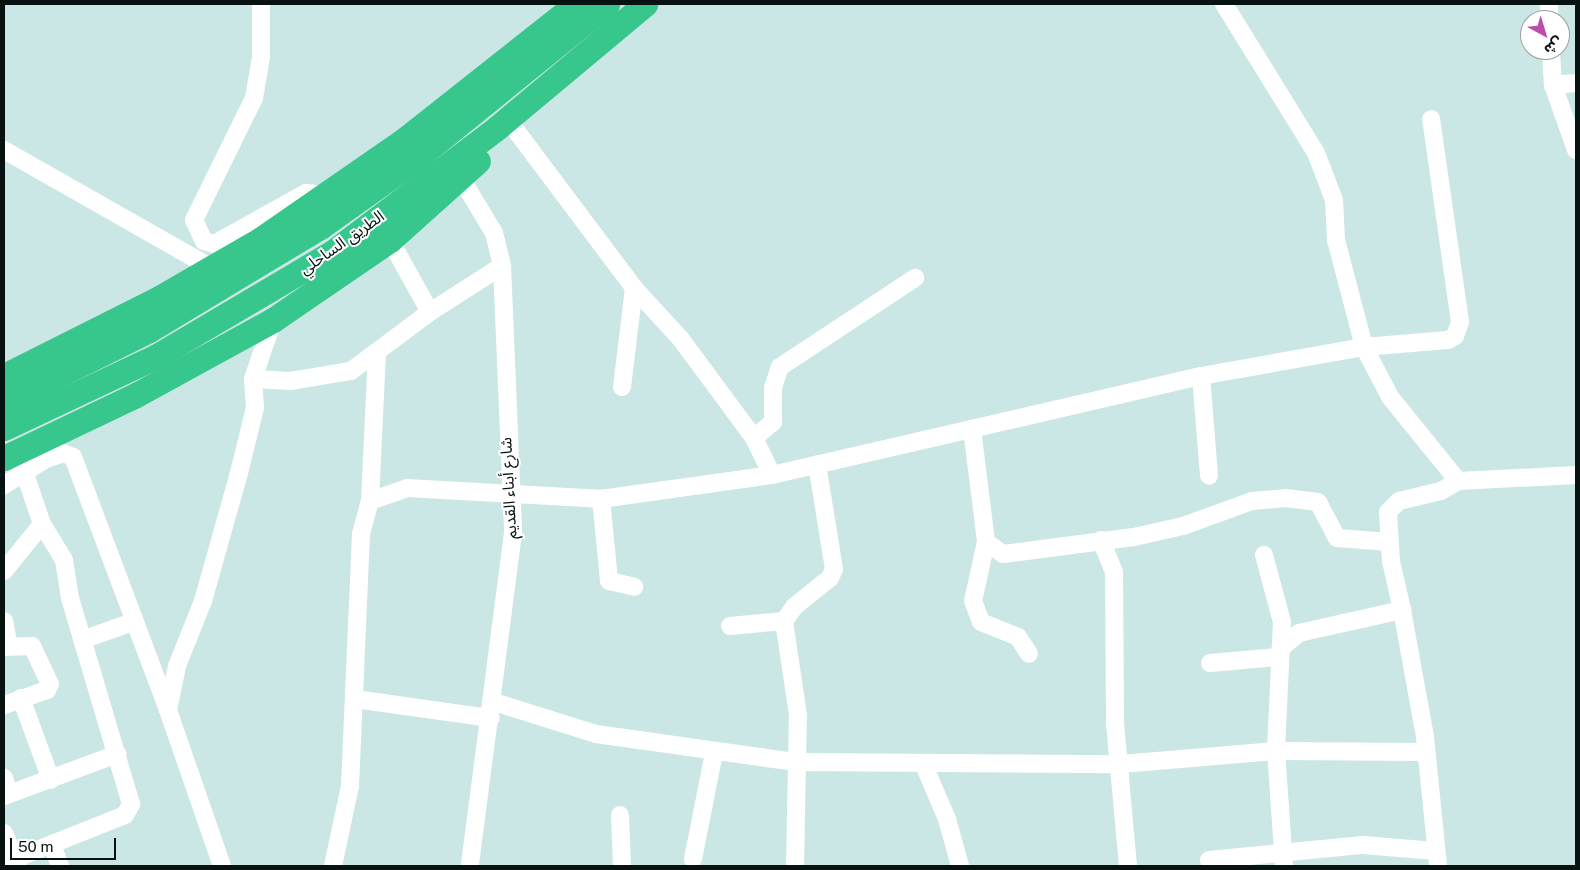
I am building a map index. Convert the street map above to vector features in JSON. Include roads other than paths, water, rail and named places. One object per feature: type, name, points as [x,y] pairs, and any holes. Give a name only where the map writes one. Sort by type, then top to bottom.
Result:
[{"type":"highway","points":[[4,376],[212,268],[325,195],[472,89],[576,4]]},
{"type":"highway","name":"الطريق الساحلي","points":[[4,428],[55,390],[228,286],[320,228],[413,161],[607,4]]},
{"type":"highway","name":"الطريق الساحلي","points":[[4,402],[55,390],[157,356],[333,252],[536,96],[645,4]]},
{"type":"highway","points":[[4,458],[136,395],[273,320],[390,240],[514,128],[536,96]]},
{"type":"street","points":[[261,4],[263,32],[254,98],[194,220],[204,241],[214,244],[306,193],[325,195]]},
{"type":"street","points":[[1224,4],[1316,153],[1334,200],[1336,240],[1364,347],[1390,397],[1458,481]]},
{"type":"street","points":[[1552,60],[1553,86],[1576,150]]},
{"type":"street","points":[[1553,86],[1576,83]]},
{"type":"street","points":[[370,501],[407,488],[601,499],[772,475],[1201,376],[1364,347],[1436,342],[1455,336],[1459,330],[1455,271],[1431,119]]},
{"type":"street","points":[[514,128],[634,288],[680,338],[754,438],[772,475]]},
{"type":"street","points":[[4,150],[212,268]]},
{"type":"street","name":"شارع أبناء القديم","points":[[460,178],[494,233],[502,266],[509,494],[513,533],[492,710],[470,866]]},
{"type":"street","points":[[390,240],[430,312]]},
{"type":"street","points":[[253,379],[326,378],[351,371],[377,354],[430,312],[502,266]]},
{"type":"street","points":[[754,438],[773,422],[774,379],[789,359],[915,278]]},
{"type":"street","points":[[622,387],[634,288]]},
{"type":"street","points":[[168,710],[177,666],[203,600],[239,473],[254,408],[253,379],[273,320]]},
{"type":"street","points":[[333,866],[350,786],[361,534],[370,501],[377,354]]},
{"type":"street","points":[[1201,376],[1209,476]]},
{"type":"street","points":[[972,429],[986,542],[973,601],[981,622],[1018,637],[1029,654]]},
{"type":"street","points":[[4,486],[25,474],[28,468],[63,453],[73,457],[133,622],[168,710],[222,866]]},
{"type":"street","points":[[795,866],[796,762],[794,673],[784,621],[795,606],[830,578],[834,569],[817,464]]},
{"type":"street","points":[[4,832],[12,862],[130,811],[117,754],[82,640],[64,560],[42,524],[25,474]]},
{"type":"street","points":[[1210,860],[1284,859],[1376,845],[1437,858],[1426,752],[1390,542],[1388,512],[1392,505],[1458,481],[1576,475]]},
{"type":"street","points":[[986,542],[1003,554],[1101,540],[1183,526],[1252,501],[1285,498],[1318,502],[1337,538],[1390,542]]},
{"type":"street","points":[[601,499],[609,580],[615,586],[634,587]]},
{"type":"street","points":[[4,571],[42,524]]},
{"type":"street","points":[[1101,540],[1114,572],[1114,676],[1128,866]]},
{"type":"street","points":[[1264,555],[1282,622],[1278,657],[1276,751],[1284,859]]},
{"type":"street","points":[[1278,657],[1281,648],[1299,633],[1402,610]]},
{"type":"street","points":[[4,621],[6,647],[32,646],[50,684],[47,690],[4,705]]},
{"type":"street","points":[[730,626],[784,621]]},
{"type":"street","points":[[82,640],[133,622]]},
{"type":"street","points":[[1210,663],[1278,657]]},
{"type":"street","points":[[21,698],[51,780]]},
{"type":"street","points":[[355,698],[492,710],[596,734],[714,753],[796,762],[1121,764],[1276,751],[1426,752]]},
{"type":"street","points":[[693,859],[714,753]]},
{"type":"street","points":[[6,790],[51,780],[117,754]]},
{"type":"street","points":[[923,763],[947,819],[960,866]]},
{"type":"street","points":[[620,815],[622,866]]},
{"type":"street","points":[[52,845],[60,866]]}]
